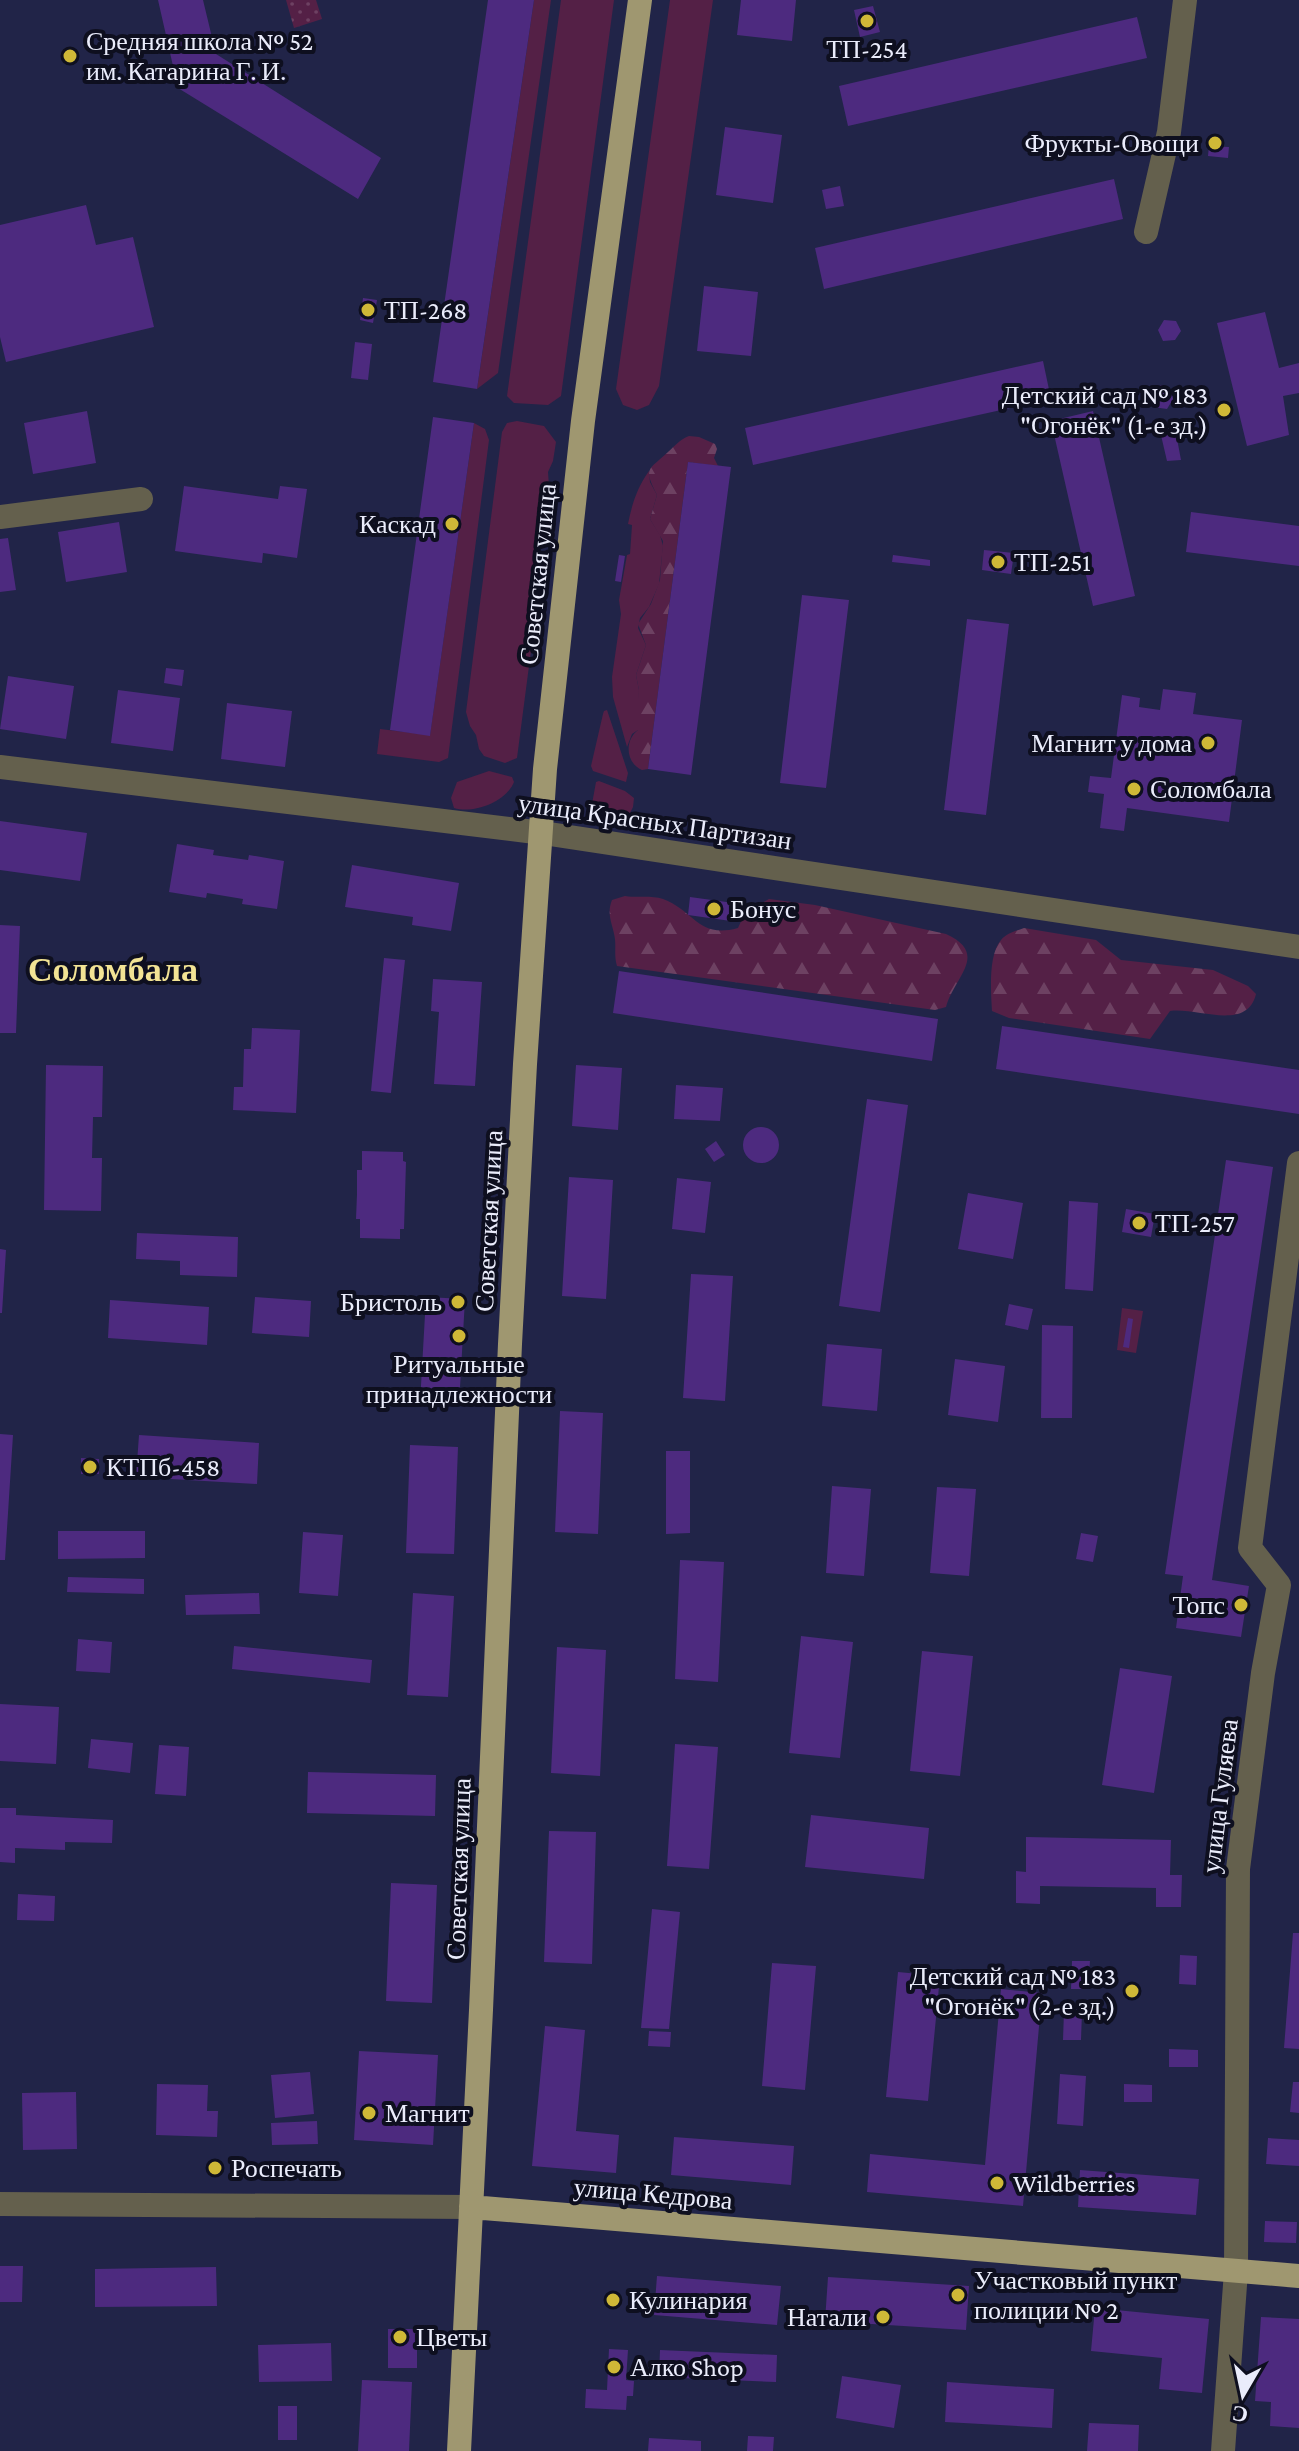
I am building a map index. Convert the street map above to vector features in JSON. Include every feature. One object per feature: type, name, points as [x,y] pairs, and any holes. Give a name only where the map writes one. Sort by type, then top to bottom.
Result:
[{"type":"main road","name":"Советская улица","points":[[459,2451],[511,1329],[545,769],[583,421],[640,0]]},
{"type":"main road","name":"улица Кедрова","points":[[471,2207],[1299,2276]]},
{"type":"street","points":[[1146,232],[1169,132],[1185,0]]},
{"type":"street","points":[[0,517],[141,499]]},
{"type":"street","name":"улица Красных Партизан","points":[[0,767],[543,833],[1299,947]]},
{"type":"street","name":"улица Гуляева","points":[[1223,2451],[1236,2271],[1238,1869],[1263,1673],[1279,1585],[1250,1548],[1299,1163]]},
{"type":"street","name":"улица Кедрова","points":[[0,2204],[471,2207]]},
{"type":"green space","points":[[286,0],[316,0],[322,19],[294,28]]},
{"type":"green space","points":[[534,0],[551,0],[498,373],[477,389]]},
{"type":"green space","points":[[561,0],[614,0],[561,396],[548,405],[514,403],[507,396]]},
{"type":"green space","points":[[670,0],[713,0],[659,386],[649,405],[637,410],[623,405],[616,389]]},
{"type":"green space","points":[[517,421],[544,426],[556,442],[548,472],[549,486],[537,564],[541,574],[517,758],[505,763],[484,756],[466,712],[502,432],[507,423]]},
{"type":"green space","points":[[474,423],[485,429],[489,440],[448,758],[439,762],[377,754],[380,729],[430,735]]},
{"type":"green space","points":[[689,436],[715,444],[714,458],[718,466],[688,462],[648,769],[642,770],[633,762],[629,752],[630,740],[638,730],[639,690],[636,675],[646,645],[638,624],[651,604],[660,580],[663,541],[650,519],[657,495],[649,474],[656,463]]},
{"type":"green space","points":[[649,471],[650,482],[657,495],[650,519],[663,546],[659,584],[649,607],[640,618],[638,628],[646,645],[636,675],[639,690],[638,730],[632,734],[627,747],[613,697],[612,677],[621,614],[619,600],[627,555],[630,554],[632,525],[628,524],[636,496]]},
{"type":"green space","points":[[607,710],[628,773],[626,782],[593,771],[591,766],[603,714]]},
{"type":"green space","points":[[489,771],[512,777],[514,782],[510,789],[497,801],[480,808],[454,808],[451,798],[457,782]]},
{"type":"green space","points":[[596,782],[634,798],[629,815],[596,811],[592,804]]},
{"type":"green space","points":[[625,896],[663,899],[714,930],[738,928],[751,909],[769,899],[815,905],[946,934],[966,950],[966,967],[946,1007],[935,1010],[617,966],[610,910],[612,900]]},
{"type":"green space","points":[[1024,928],[1096,940],[1121,960],[1213,970],[1248,986],[1256,994],[1243,1012],[1232,1015],[1170,1011],[1150,1039],[1009,1018],[992,1011],[992,964],[1001,940]]},
{"type":"green space","points":[[1122,1308],[1143,1311],[1136,1353],[1117,1350]]},
{"type":"building","points":[[158,0],[203,0],[216,54],[381,158],[358,199],[178,88]]},
{"type":"building","points":[[488,0],[534,0],[477,389],[433,382]]},
{"type":"building","points":[[741,0],[796,0],[792,41],[737,35]]},
{"type":"building","name":"ТП-254","points":[[873,6],[880,32],[860,37],[854,10]]},
{"type":"building","points":[[1137,17],[1147,58],[848,126],[839,86]]},
{"type":"building","points":[[725,127],[782,135],[773,203],[716,195]]},
{"type":"building","points":[[1209,146],[1229,147],[1228,158],[1208,156]]},
{"type":"building","points":[[1114,179],[1123,219],[824,289],[815,248]]},
{"type":"building","points":[[840,186],[844,206],[826,209],[822,190]]},
{"type":"building","points":[[86,205],[96,245],[133,237],[154,327],[6,362],[0,337],[0,225]]},
{"type":"building","points":[[704,286],[758,292],[751,356],[697,351]]},
{"type":"building","name":"ТП-268","points":[[363,298],[377,300],[373,323],[360,320]]},
{"type":"building","points":[[1265,312],[1279,368],[1299,363],[1299,393],[1283,396],[1289,435],[1247,446],[1217,323]]},
{"type":"building","points":[[1164,320],[1176,321],[1181,331],[1175,340],[1163,341],[1158,330]]},
{"type":"building","points":[[355,342],[372,344],[368,380],[351,378]]},
{"type":"building","points":[[1043,361],[1051,399],[753,465],[745,428]]},
{"type":"building","points":[[1161,385],[1170,389],[1173,399],[1167,409],[1153,407],[1152,393]]},
{"type":"building","points":[[87,411],[96,463],[33,474],[24,423]]},
{"type":"building","points":[[1093,411],[1135,596],[1093,606],[1051,421]]},
{"type":"building","points":[[433,417],[474,423],[430,736],[390,730]]},
{"type":"building","points":[[1175,428],[1181,460],[1167,461],[1160,431]]},
{"type":"building","points":[[688,462],[731,467],[691,775],[648,769]]},
{"type":"building","points":[[184,486],[278,499],[280,486],[307,489],[297,558],[263,553],[262,563],[175,551]]},
{"type":"building","points":[[1191,512],[1299,526],[1299,566],[1186,552]]},
{"type":"building","points":[[119,522],[127,572],[66,582],[58,532]]},
{"type":"building","points":[[8,538],[16,590],[0,592],[0,539]]},
{"type":"building","name":"ТП-251","points":[[984,550],[1014,553],[1011,574],[982,570]]},
{"type":"building","points":[[619,555],[625,556],[621,582],[615,581]]},
{"type":"building","points":[[893,555],[930,560],[930,566],[892,562]]},
{"type":"building","points":[[802,595],[849,600],[826,788],[780,783]]},
{"type":"building","points":[[967,619],[1009,624],[986,815],[944,810]]},
{"type":"building","points":[[166,668],[184,670],[182,686],[164,683]]},
{"type":"building","points":[[8,676],[74,686],[66,739],[0,729]]},
{"type":"building","points":[[1163,689],[1196,693],[1193,714],[1242,720],[1229,822],[1127,808],[1124,831],[1100,828],[1104,794],[1088,792],[1090,776],[1111,778],[1122,695],[1140,698],[1139,707],[1160,710]]},
{"type":"building","points":[[118,690],[180,698],[173,751],[111,743]]},
{"type":"building","points":[[227,703],[292,711],[285,767],[221,759]]},
{"type":"building","points":[[0,821],[87,833],[80,881],[0,870]]},
{"type":"building","points":[[177,844],[214,850],[213,855],[248,860],[249,855],[284,861],[277,909],[242,904],[243,899],[207,893],[206,898],[169,892]]},
{"type":"building","points":[[352,865],[459,883],[451,931],[412,925],[413,917],[345,907]]},
{"type":"building","name":"Бонус","points":[[690,897],[741,904],[738,922],[688,915]]},
{"type":"building","points":[[0,925],[20,926],[16,1033],[0,1033]]},
{"type":"building","points":[[384,958],[405,960],[391,1093],[371,1091]]},
{"type":"building","points":[[619,971],[938,1019],[932,1061],[613,1013]]},
{"type":"building","points":[[433,979],[482,982],[475,1086],[434,1084],[439,1012],[431,1011]]},
{"type":"building","points":[[1002,1026],[1299,1070],[1299,1114],[996,1069]]},
{"type":"building","points":[[252,1028],[300,1030],[296,1113],[233,1110],[234,1087],[243,1087],[244,1049],[251,1049]]},
{"type":"building","points":[[46,1065],[103,1066],[102,1117],[93,1117],[92,1158],[102,1158],[101,1211],[44,1210]]},
{"type":"building","points":[[576,1065],[622,1068],[618,1130],[572,1126]]},
{"type":"building","points":[[676,1085],[723,1088],[720,1121],[674,1119]]},
{"type":"building","points":[[867,1099],[908,1105],[880,1312],[839,1306]]},
{"type":"building","points":[[761,1127],[773,1133],[779,1145],[773,1157],[761,1163],[749,1157],[743,1145],[749,1133]]},
{"type":"building","points":[[716,1141],[725,1155],[714,1162],[705,1149]]},
{"type":"building","points":[[362,1151],[403,1152],[403,1161],[406,1162],[404,1229],[400,1229],[400,1239],[360,1238],[360,1219],[356,1219],[357,1170],[362,1170]]},
{"type":"building","points":[[1226,1160],[1273,1167],[1212,1580],[1249,1586],[1241,1637],[1176,1628],[1183,1576],[1165,1574]]},
{"type":"building","points":[[569,1177],[613,1180],[606,1299],[562,1296]]},
{"type":"building","points":[[677,1178],[711,1182],[705,1233],[672,1229]]},
{"type":"building","points":[[968,1193],[1023,1203],[1013,1259],[958,1249]]},
{"type":"building","points":[[1069,1201],[1098,1203],[1093,1291],[1065,1289]]},
{"type":"building","name":"ТП-257","points":[[1126,1209],[1155,1214],[1151,1237],[1122,1232]]},
{"type":"building","points":[[137,1233],[238,1237],[237,1277],[180,1275],[180,1261],[136,1259]]},
{"type":"building","points":[[0,1249],[6,1250],[2,1313],[0,1313]]},
{"type":"building","points":[[691,1274],[733,1276],[725,1401],[683,1398]]},
{"type":"building","points":[[255,1297],[311,1301],[309,1337],[252,1333]]},
{"type":"building","points":[[426,1297],[465,1299],[459,1405],[420,1403]]},
{"type":"building","points":[[110,1300],[209,1307],[207,1345],[108,1338]]},
{"type":"building","points":[[1009,1304],[1033,1309],[1028,1330],[1005,1325]]},
{"type":"building","points":[[1128,1318],[1133,1319],[1129,1348],[1123,1347]]},
{"type":"building","points":[[1042,1325],[1073,1326],[1072,1418],[1041,1418]]},
{"type":"building","points":[[827,1344],[882,1349],[877,1411],[822,1406]]},
{"type":"building","points":[[955,1359],[1005,1366],[998,1422],[948,1415]]},
{"type":"building","points":[[560,1411],[603,1413],[598,1534],[555,1532]]},
{"type":"building","points":[[0,1434],[13,1435],[5,1560],[0,1560]]},
{"type":"building","points":[[139,1435],[259,1443],[257,1484],[136,1477]]},
{"type":"building","points":[[410,1445],[458,1447],[454,1554],[406,1553]]},
{"type":"building","points":[[666,1451],[690,1451],[690,1533],[666,1534]]},
{"type":"building","name":"КТПб-458","points":[[81,1458],[99,1459],[99,1474],[81,1474]]},
{"type":"building","points":[[832,1486],[871,1489],[864,1576],[826,1573]]},
{"type":"building","points":[[937,1487],[976,1489],[969,1576],[930,1573]]},
{"type":"building","points":[[58,1531],[145,1531],[145,1558],[58,1559]]},
{"type":"building","points":[[303,1532],[343,1535],[338,1596],[299,1593]]},
{"type":"building","points":[[1081,1533],[1098,1536],[1093,1562],[1076,1559]]},
{"type":"building","points":[[680,1560],[724,1562],[718,1682],[675,1679]]},
{"type":"building","points":[[68,1577],[144,1579],[144,1594],[67,1592]]},
{"type":"building","points":[[259,1593],[260,1614],[186,1615],[185,1595]]},
{"type":"building","points":[[413,1593],[454,1596],[448,1697],[407,1695]]},
{"type":"building","points":[[801,1636],[853,1642],[840,1758],[789,1753]]},
{"type":"building","points":[[78,1639],[112,1642],[110,1673],[76,1671]]},
{"type":"building","points":[[234,1646],[372,1660],[370,1683],[232,1669]]},
{"type":"building","points":[[557,1647],[606,1650],[600,1776],[551,1773]]},
{"type":"building","points":[[922,1651],[973,1656],[960,1776],[910,1771]]},
{"type":"building","points":[[1120,1668],[1172,1676],[1154,1793],[1102,1785]]},
{"type":"building","points":[[0,1704],[59,1707],[56,1764],[0,1761]]},
{"type":"building","points":[[91,1739],[133,1743],[130,1773],[88,1768]]},
{"type":"building","points":[[675,1744],[718,1747],[709,1869],[667,1866]]},
{"type":"building","points":[[159,1745],[189,1747],[186,1796],[155,1794]]},
{"type":"building","points":[[308,1772],[436,1775],[435,1816],[307,1813]]},
{"type":"building","points":[[0,1808],[16,1808],[16,1815],[113,1820],[112,1843],[65,1842],[65,1850],[15,1848],[15,1863],[0,1862]]},
{"type":"building","points":[[811,1815],[929,1828],[924,1879],[805,1867]]},
{"type":"building","points":[[549,1831],[596,1832],[592,1964],[544,1962]]},
{"type":"building","points":[[1026,1837],[1171,1840],[1170,1875],[1182,1875],[1181,1907],[1156,1907],[1156,1888],[1040,1886],[1040,1904],[1016,1903],[1016,1871],[1026,1872]]},
{"type":"building","points":[[391,1883],[437,1885],[432,2003],[386,2001]]},
{"type":"building","points":[[18,1894],[55,1896],[54,1921],[17,1920]]},
{"type":"building","points":[[652,1909],[680,1912],[669,2029],[641,2028]]},
{"type":"building","points":[[1293,1933],[1299,1933],[1299,2049],[1284,2048]]},
{"type":"building","points":[[1180,1955],[1197,1956],[1196,1985],[1179,1984]]},
{"type":"building","points":[[1072,1961],[1090,1961],[1088,1989],[1071,1989]]},
{"type":"building","points":[[772,1963],[816,1966],[805,2090],[762,2086]]},
{"type":"building","points":[[898,1972],[940,1976],[928,2101],[886,2097]]},
{"type":"building","points":[[1001,1989],[1042,1993],[1023,2206],[867,2192],[870,2154],[985,2165]]},
{"type":"building","points":[[1064,2011],[1082,2012],[1081,2040],[1063,2040]]},
{"type":"building","points":[[545,2026],[585,2030],[576,2131],[619,2135],[616,2173],[532,2166]]},
{"type":"building","points":[[649,2031],[671,2032],[670,2047],[648,2046]]},
{"type":"building","points":[[1169,2049],[1198,2050],[1198,2067],[1169,2067]]},
{"type":"building","points":[[359,2051],[438,2055],[433,2145],[354,2140]]},
{"type":"building","points":[[310,2072],[314,2114],[275,2118],[271,2075]]},
{"type":"building","points":[[1060,2074],[1086,2076],[1083,2126],[1057,2124]]},
{"type":"building","points":[[1293,2082],[1299,2082],[1299,2113],[1290,2112]]},
{"type":"building","points":[[157,2084],[208,2085],[207,2111],[218,2111],[217,2137],[156,2135]]},
{"type":"building","points":[[1124,2084],[1152,2085],[1152,2102],[1124,2102]]},
{"type":"building","points":[[76,2092],[77,2149],[23,2150],[22,2093]]},
{"type":"building","points":[[317,2121],[318,2144],[272,2145],[271,2123]]},
{"type":"building","points":[[674,2137],[794,2146],[791,2185],[671,2175]]},
{"type":"building","points":[[1268,2138],[1299,2140],[1299,2166],[1266,2164]]},
{"type":"building","points":[[1080,2170],[1199,2179],[1196,2215],[1078,2207]]},
{"type":"building","points":[[1265,2221],[1297,2222],[1296,2243],[1264,2242]]},
{"type":"building","points":[[0,2266],[23,2266],[22,2302],[0,2302]]},
{"type":"building","points":[[216,2267],[217,2306],[95,2307],[95,2269]]},
{"type":"building","points":[[657,2276],[781,2286],[777,2325],[654,2315]]},
{"type":"building","points":[[828,2277],[969,2286],[966,2330],[825,2321]]},
{"type":"building","points":[[1095,2308],[1209,2319],[1202,2393],[1159,2389],[1162,2358],[1091,2351]]},
{"type":"building","points":[[1261,2317],[1299,2319],[1299,2428],[1270,2426],[1271,2402],[1255,2401]]},
{"type":"building","points":[[388,2329],[417,2329],[417,2368],[388,2368]]},
{"type":"building","points":[[331,2343],[332,2381],[259,2382],[258,2345]]},
{"type":"building","points":[[609,2349],[628,2350],[626,2380],[634,2381],[633,2396],[627,2396],[626,2410],[585,2408],[586,2389],[607,2390]]},
{"type":"building","points":[[660,2350],[777,2355],[776,2382],[659,2377]]},
{"type":"building","points":[[842,2376],[901,2385],[894,2428],[836,2418]]},
{"type":"building","points":[[362,2380],[412,2382],[409,2451],[358,2451]]},
{"type":"building","points":[[947,2382],[1054,2389],[1052,2428],[945,2422]]},
{"type":"building","points":[[278,2406],[297,2406],[297,2440],[278,2440]]},
{"type":"building","points":[[1089,2423],[1139,2425],[1138,2451],[1087,2451]]},
{"type":"building","points":[[748,2436],[774,2437],[773,2451],[747,2451]]},
{"type":"building","points":[[649,2438],[701,2441],[701,2451],[648,2451]]},
{"type":"place","name":"ТП-254","points":[[867,21]]},
{"type":"place","name":"Средняя школа № 52 им. Катарина Г. И.","points":[[70,56]]},
{"type":"place","name":"Фрукты-Овощи","points":[[1215,143]]},
{"type":"place","name":"ТП-268","points":[[368,310]]},
{"type":"place","name":"Детский сад № 183 \"Огонёк\" (1-е зд.)","points":[[1224,410]]},
{"type":"place","name":"Каскад","points":[[452,524]]},
{"type":"place","name":"ТП-251","points":[[998,562]]},
{"type":"place","name":"Магнит у дома","points":[[1208,743]]},
{"type":"place","name":"Соломбала","points":[[1134,789]]},
{"type":"place","name":"Бонус","points":[[714,909]]},
{"type":"place","name":"ТП-257","points":[[1139,1223]]},
{"type":"place","name":"Бристоль","points":[[458,1302]]},
{"type":"place","name":"Ритуальные принадлежности","points":[[459,1336]]},
{"type":"place","name":"КТПб-458","points":[[90,1467]]},
{"type":"place","name":"Топс","points":[[1241,1605]]},
{"type":"place","name":"Детский сад № 183 \"Огонёк\" (2-е зд.)","points":[[1132,1991]]},
{"type":"place","name":"Магнит","points":[[369,2113]]},
{"type":"place","name":"Роспечать","points":[[215,2168]]},
{"type":"place","name":"Wildberries","points":[[997,2183]]},
{"type":"place","name":"Участковый пункт полиции № 2","points":[[958,2295]]},
{"type":"place","name":"Кулинария","points":[[613,2300]]},
{"type":"place","name":"Натали","points":[[883,2317]]},
{"type":"place","name":"Цветы","points":[[400,2337]]},
{"type":"place","name":"Алко Shop","points":[[614,2367]]},
{"type":"district","name":"Соломбала","points":[[113,969]]}]
